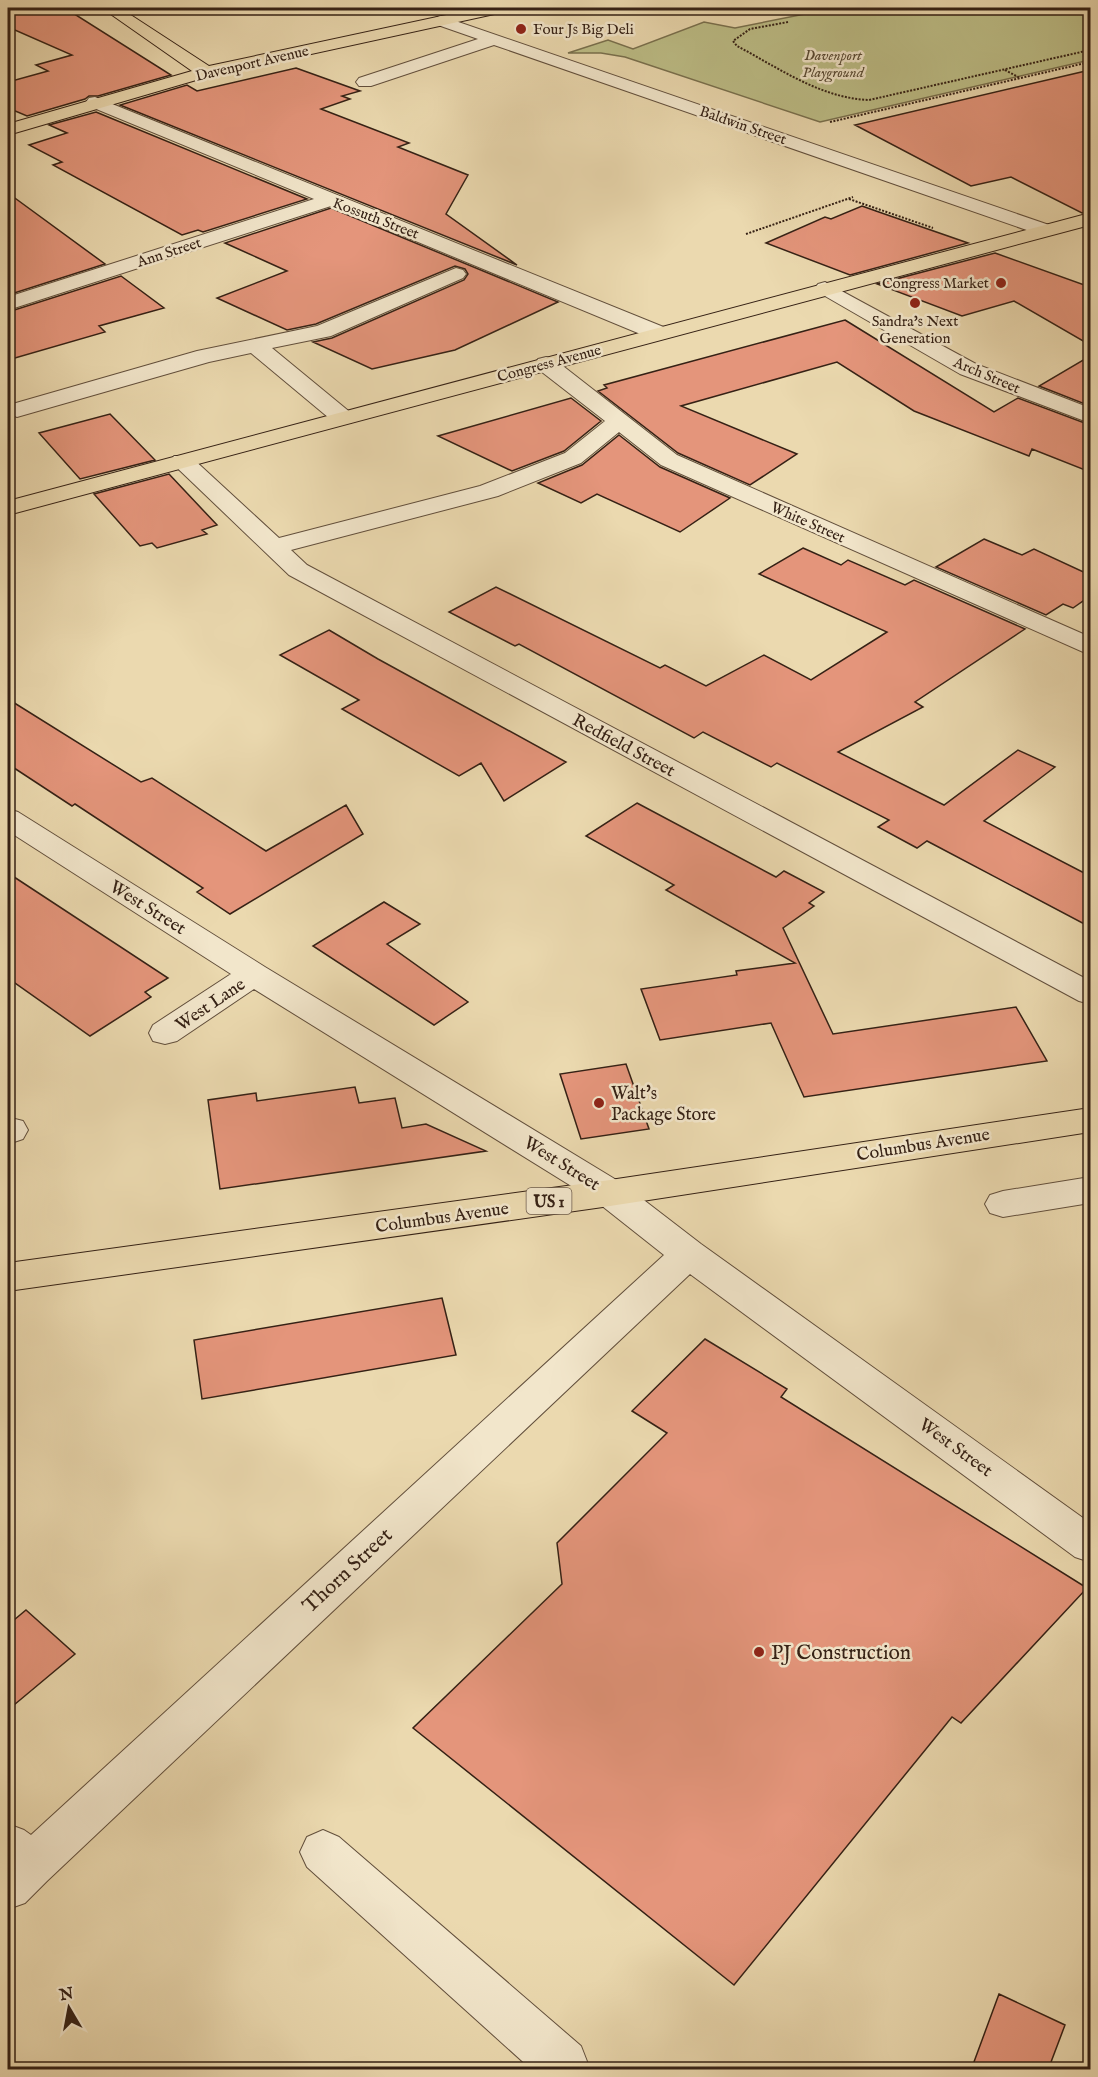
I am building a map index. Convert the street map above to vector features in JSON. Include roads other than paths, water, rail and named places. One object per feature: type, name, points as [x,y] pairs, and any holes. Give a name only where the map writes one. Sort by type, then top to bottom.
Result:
[{"type":"main road","points":[[110,8],[206,72]]},
{"type":"main road","name":"Davenport Avenue","points":[[8,130],[95,102],[206,72],[441,21],[477,10],[499,8]]},
{"type":"main road","name":"Congress Avenue","points":[[8,508],[1090,219]]},
{"type":"main road","name":"Columbus Avenue","points":[[8,1277],[610,1193],[1090,1120]]},
{"type":"street","name":"Baldwin Street","points":[[441,21],[1045,230]]},
{"type":"street","points":[[365,82],[496,39]]},
{"type":"street","name":"Kossuth Street","points":[[95,102],[658,333]]},
{"type":"street","name":"Ann Street","points":[[8,304],[330,200]]},
{"type":"street","points":[[17,410],[205,356],[323,331],[456,274]]},
{"type":"street","name":"Arch Street","points":[[825,288],[968,369],[1090,416]]},
{"type":"street","points":[[256,346],[343,418]]},
{"type":"street","name":"White Street","points":[[546,364],[669,460],[1090,647]]},
{"type":"street","points":[[274,547],[489,491],[573,458],[619,421]]},
{"type":"street","name":"Redfield Street","points":[[182,460],[298,570],[1090,994]]},
{"type":"street","name":"West Street","points":[[8,818],[254,974],[610,1193],[688,1254],[1090,1545]]},
{"type":"street","name":"West Lane","points":[[165,1033],[254,974]]},
{"type":"street","points":[[1003,1204],[1090,1190]]},
{"type":"street","name":"Thorn Street","points":[[15,1866],[688,1254]]},
{"type":"street","points":[[323,1852],[563,2064],[558,2070]]},
{"type":"place","name":"Four Js Big Deli","points":[[521,29]]},
{"type":"place","name":"Congress Market","points":[[1001,283]]},
{"type":"place","name":"Sandra's Next Generation","points":[[915,303]]},
{"type":"place","name":"Walt's Package Store","points":[[599,1103]]},
{"type":"place","name":"PJ Construction","points":[[759,1652]]},
{"type":"park label","name":"Davenport Playground","points":[[833,64]]}]
